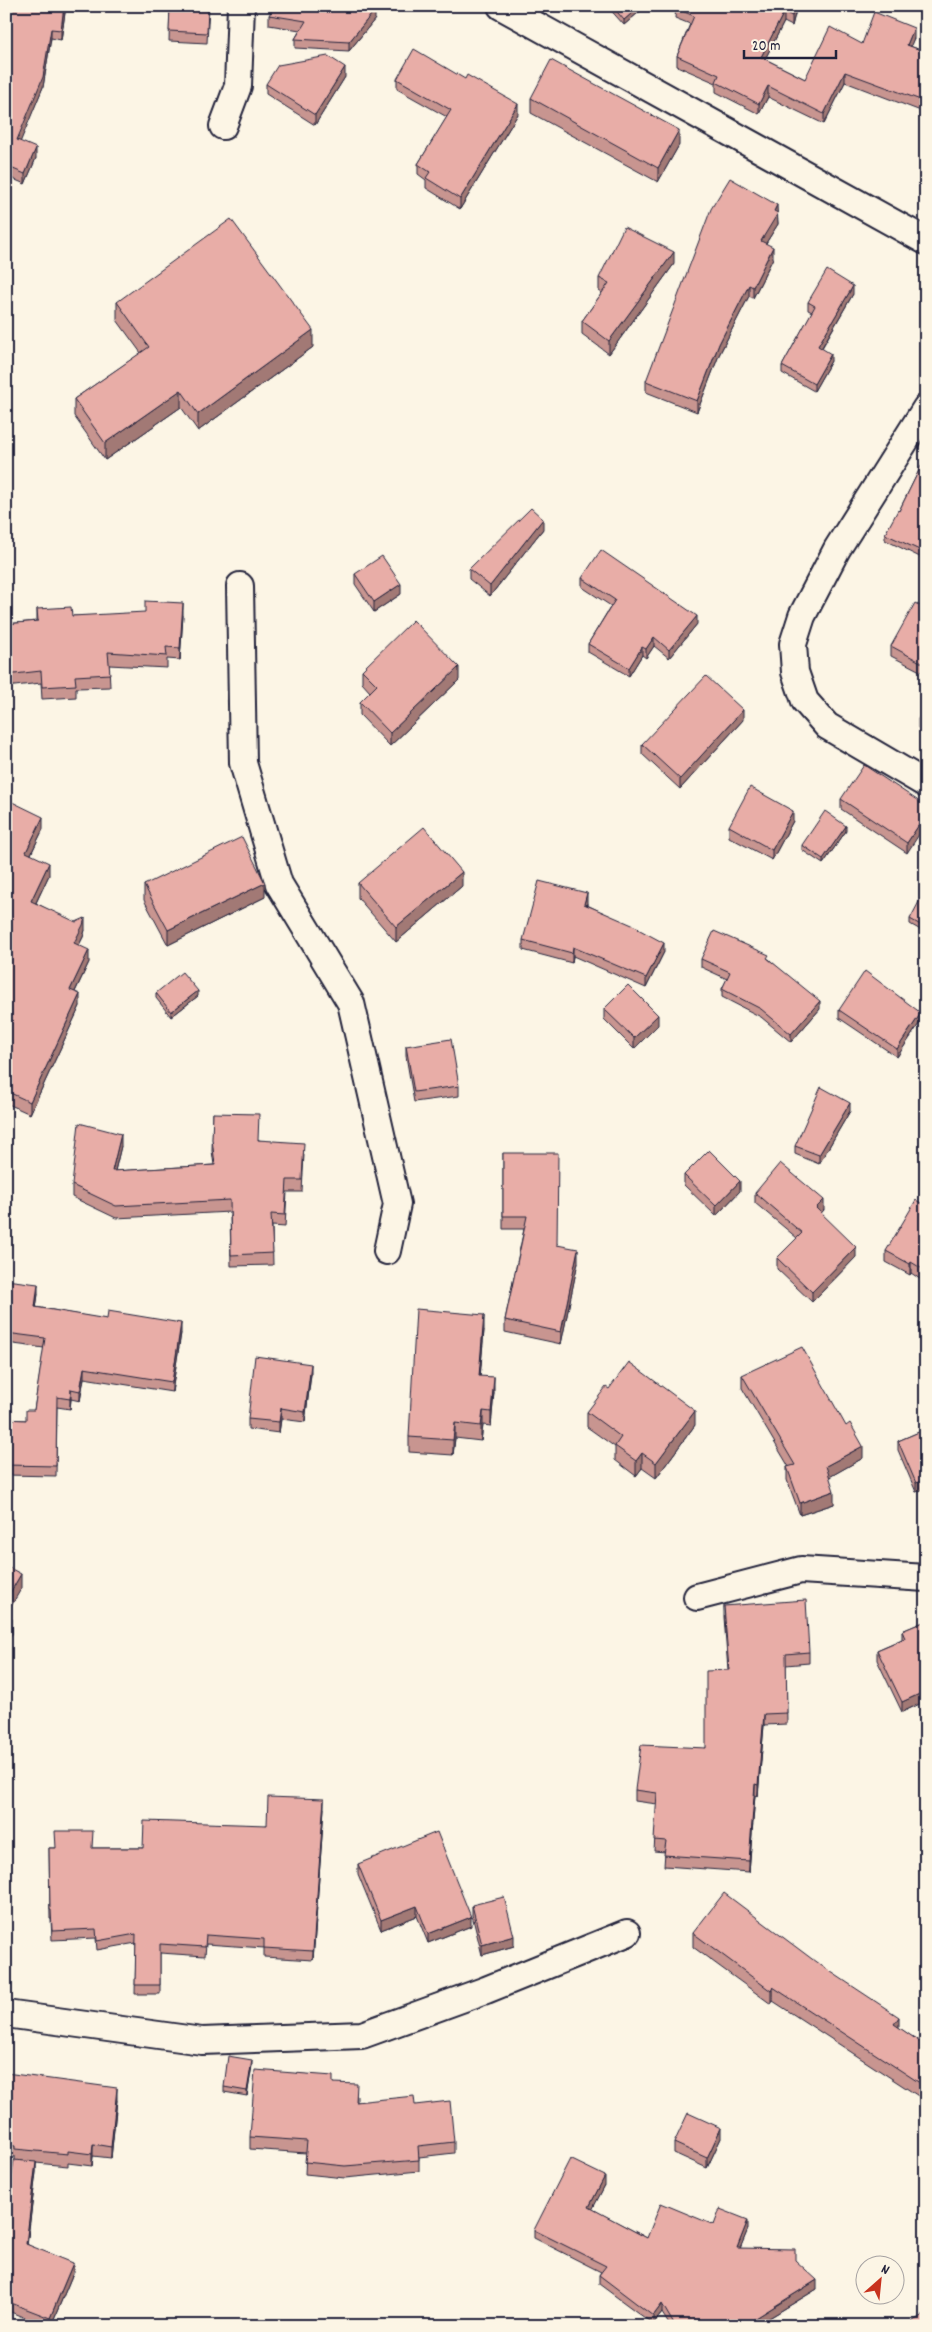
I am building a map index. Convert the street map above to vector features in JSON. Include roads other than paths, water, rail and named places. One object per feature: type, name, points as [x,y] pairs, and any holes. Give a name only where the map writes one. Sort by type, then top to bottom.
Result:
[{"type":"street","points":[[223,126],[238,86],[241,6]]},
{"type":"street","points":[[501,6],[926,241]]},
{"type":"street","points":[[926,408],[837,549],[802,616],[793,644],[795,672],[805,701],[827,726],[926,784]]},
{"type":"street","points":[[240,586],[243,763],[279,884],[351,1003],[397,1204],[387,1251]]},
{"type":"street","points":[[697,1597],[801,1570],[926,1578]]},
{"type":"street","points":[[6,2014],[202,2042],[362,2035],[486,1990],[627,1934]]}]
